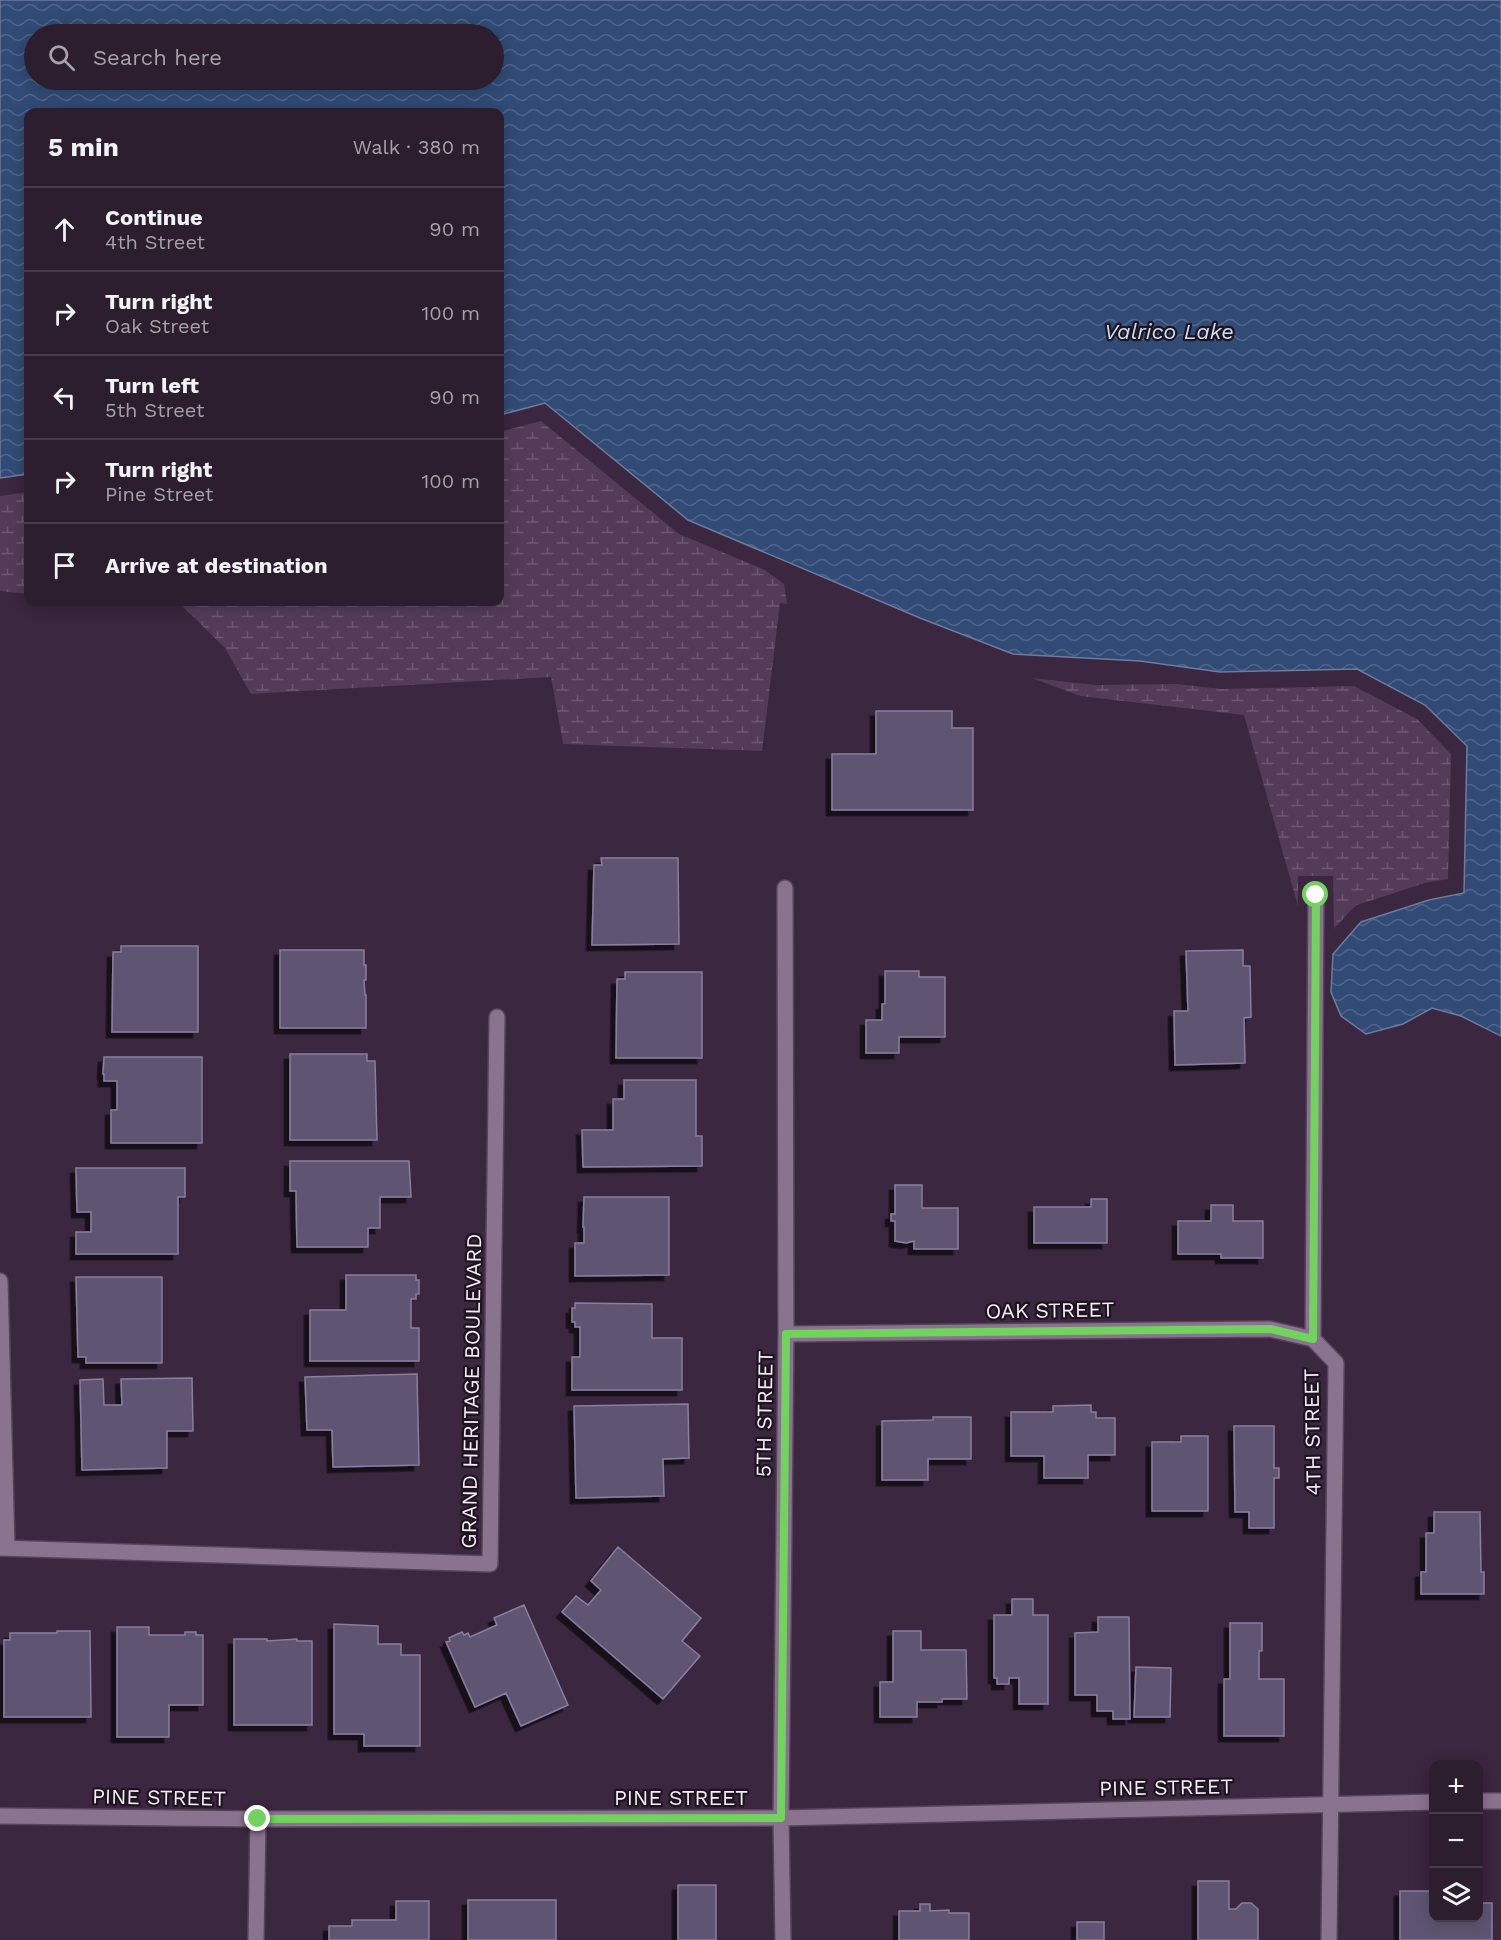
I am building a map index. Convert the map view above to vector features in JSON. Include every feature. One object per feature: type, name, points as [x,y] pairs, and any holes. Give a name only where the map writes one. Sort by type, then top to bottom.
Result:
[{"type":"street","name":"5TH STREET","points":[[783,1940],[781,1818],[786,1334],[785,888]]},
{"type":"street","name":"4TH STREET","points":[[1316,895],[1313,1339],[1336,1363],[1329,1940]]},
{"type":"street","name":"GRAND HERITAGE BOULEVARD","points":[[3,1548],[490,1564],[497,1017]]},
{"type":"street","points":[[0,1281],[3,1548]]},
{"type":"street","name":"OAK STREET","points":[[786,1334],[1270,1329],[1313,1339]]},
{"type":"street","points":[[1483,1801],[1501,1801]]},
{"type":"street","name":"PINE STREET","points":[[0,1816],[258,1819],[781,1818],[1429,1802]]},
{"type":"street","points":[[256,1940],[258,1819]]},
{"type":"green space","points":[[541,421],[679,534],[765,570],[784,584],[787,604],[780,603],[762,751],[563,744],[551,677],[251,694],[225,648],[182,606],[504,606],[504,431]]},
{"type":"green space","points":[[24,493],[24,594],[0,591],[0,496]]},
{"type":"green space","points":[[1032,678],[1095,685],[1177,684],[1221,689],[1354,686],[1417,719],[1451,754],[1448,879],[1425,883],[1357,905],[1334,929],[1333,876],[1298,876],[1298,906],[1244,715],[1080,696]]},
{"type":"water","name":"Valrico Lake","points":[[0,0],[1501,0],[1501,1036],[1461,1016],[1432,1008],[1403,1024],[1366,1034],[1341,1016],[1331,992],[1333,954],[1361,922],[1429,900],[1464,893],[1467,746],[1425,705],[1357,669],[1220,672],[1140,661],[1013,654],[920,618],[688,520],[545,403],[504,414],[504,108],[24,108],[24,475],[0,478]]},
{"type":"building","points":[[876,711],[952,711],[952,728],[973,728],[973,810],[832,810],[832,754],[876,754]]},
{"type":"building","points":[[601,858],[678,858],[679,944],[592,945],[594,865],[602,865]]},
{"type":"building","points":[[121,946],[198,946],[198,1032],[112,1032],[113,952],[121,952]]},
{"type":"building","points":[[280,950],[364,950],[366,1028],[280,1028]]},
{"type":"building","points":[[1243,950],[1243,966],[1250,966],[1251,1017],[1244,1018],[1245,1063],[1175,1065],[1174,1011],[1188,1011],[1186,951]]},
{"type":"building","points":[[885,971],[919,971],[919,977],[945,977],[945,1037],[899,1037],[899,1053],[866,1053],[866,1020],[882,1020],[882,1004],[885,1004]]},
{"type":"building","points":[[625,972],[702,972],[702,1058],[616,1058],[617,979],[625,979]]},
{"type":"building","points":[[290,1054],[367,1054],[367,1061],[375,1061],[377,1140],[290,1140]]},
{"type":"building","points":[[104,1057],[202,1057],[202,1143],[111,1143],[111,1110],[117,1110],[117,1081],[104,1081]]},
{"type":"building","points":[[624,1080],[696,1080],[696,1136],[702,1136],[702,1166],[583,1167],[582,1130],[613,1130],[613,1099],[624,1099]]},
{"type":"building","points":[[290,1161],[409,1161],[411,1197],[380,1197],[380,1228],[368,1228],[368,1247],[297,1247],[296,1191],[290,1191]]},
{"type":"building","points":[[76,1168],[185,1168],[185,1197],[178,1197],[178,1254],[76,1254],[76,1232],[91,1232],[91,1212],[77,1212]]},
{"type":"building","points":[[895,1185],[922,1185],[922,1208],[958,1208],[958,1249],[914,1249],[914,1241],[906,1243],[895,1241],[895,1221],[891,1221],[891,1214],[895,1214]]},
{"type":"building","points":[[584,1197],[669,1197],[669,1275],[575,1276],[575,1243],[584,1243]]},
{"type":"building","points":[[1091,1199],[1107,1199],[1107,1243],[1034,1243],[1034,1207],[1091,1207]]},
{"type":"building","points":[[1211,1205],[1233,1205],[1233,1221],[1263,1221],[1263,1258],[1221,1258],[1221,1254],[1178,1254],[1178,1221],[1211,1221]]},
{"type":"building","points":[[346,1275],[416,1275],[416,1280],[419,1280],[419,1294],[416,1294],[416,1299],[411,1299],[411,1328],[419,1328],[419,1361],[310,1361],[310,1310],[346,1310]]},
{"type":"building","points":[[76,1277],[162,1277],[162,1363],[86,1363],[86,1357],[78,1357]]},
{"type":"building","points":[[575,1303],[652,1304],[652,1338],[682,1338],[682,1390],[572,1390],[572,1357],[580,1357],[580,1327],[575,1327],[575,1322],[572,1322],[572,1308],[575,1308]]},
{"type":"building","points":[[417,1374],[419,1465],[333,1467],[332,1430],[307,1430],[305,1377]]},
{"type":"building","points":[[192,1378],[193,1431],[167,1431],[167,1468],[82,1470],[80,1380],[103,1379],[104,1405],[122,1405],[121,1379]]},
{"type":"building","points":[[688,1404],[689,1458],[663,1459],[664,1496],[576,1498],[574,1406]]},
{"type":"building","points":[[1091,1405],[1091,1412],[1096,1412],[1096,1418],[1115,1418],[1115,1455],[1088,1455],[1088,1478],[1044,1478],[1044,1456],[1011,1456],[1011,1412],[1053,1412],[1053,1406]]},
{"type":"building","points":[[933,1417],[971,1417],[971,1459],[928,1459],[928,1480],[882,1480],[882,1421],[933,1420]]},
{"type":"building","points":[[1234,1426],[1274,1426],[1274,1468],[1279,1468],[1279,1478],[1274,1478],[1274,1528],[1249,1528],[1249,1512],[1235,1512]]},
{"type":"building","points":[[1181,1436],[1208,1436],[1208,1511],[1152,1511],[1152,1442],[1181,1442]]},
{"type":"building","points":[[1434,1512],[1480,1512],[1481,1572],[1484,1572],[1484,1594],[1421,1594],[1421,1572],[1426,1572],[1426,1533],[1434,1533]]},
{"type":"building","points":[[618,1547],[701,1618],[682,1641],[700,1656],[663,1699],[562,1612],[576,1596],[588,1605],[601,1590],[591,1581]]},
{"type":"building","points":[[1012,1599],[1033,1599],[1033,1615],[1048,1615],[1048,1704],[1019,1704],[1019,1678],[1009,1678],[1009,1684],[997,1684],[997,1678],[994,1678],[994,1615],[1012,1615]]},
{"type":"building","points":[[524,1605],[568,1705],[521,1726],[506,1693],[475,1707],[446,1642],[450,1641],[449,1638],[462,1632],[464,1635],[468,1633],[470,1637],[497,1625],[494,1618]]},
{"type":"building","points":[[1098,1617],[1129,1617],[1130,1719],[1113,1719],[1113,1711],[1097,1711],[1097,1695],[1075,1695],[1075,1633],[1098,1632]]},
{"type":"building","points":[[1230,1623],[1262,1623],[1259,1679],[1284,1679],[1284,1736],[1224,1736],[1224,1679],[1230,1679]]},
{"type":"building","points":[[334,1624],[378,1626],[378,1644],[401,1644],[401,1655],[420,1655],[420,1746],[364,1746],[364,1734],[334,1734]]},
{"type":"building","points":[[117,1627],[149,1627],[149,1635],[185,1635],[185,1632],[196,1632],[196,1635],[203,1635],[203,1705],[169,1705],[169,1737],[117,1737]]},
{"type":"building","points":[[57,1631],[90,1631],[91,1717],[4,1717],[4,1640],[10,1640],[10,1633],[57,1633]]},
{"type":"building","points":[[893,1631],[921,1631],[921,1650],[966,1650],[967,1699],[917,1702],[917,1717],[880,1717],[880,1682],[893,1682]]},
{"type":"building","points":[[234,1639],[312,1641],[312,1725],[234,1725]]},
{"type":"building","points":[[1136,1667],[1171,1668],[1170,1717],[1134,1717]]},
{"type":"building","points":[[1198,1881],[1229,1881],[1229,1909],[1236,1909],[1242,1903],[1251,1903],[1258,1909],[1258,1940],[1198,1940]]},
{"type":"building","points":[[678,1885],[716,1885],[716,1940],[678,1940]]},
{"type":"building","points":[[1400,1891],[1429,1891],[1429,1922],[1483,1922],[1483,1903],[1492,1903],[1492,1940],[1400,1940]]},
{"type":"building","points":[[468,1900],[556,1900],[556,1940],[468,1940]]},
{"type":"building","points":[[396,1901],[429,1901],[429,1940],[329,1940],[329,1926],[352,1926],[352,1920],[396,1920]]},
{"type":"building","points":[[920,1904],[930,1904],[930,1911],[949,1910],[949,1913],[969,1913],[969,1940],[899,1940],[899,1911],[920,1911]]},
{"type":"building","points":[[1077,1922],[1104,1922],[1104,1940],[1077,1940]]},
{"type":"route","points":[[258,1819],[781,1818],[786,1334],[1270,1329],[1313,1339],[1316,895]]}]
